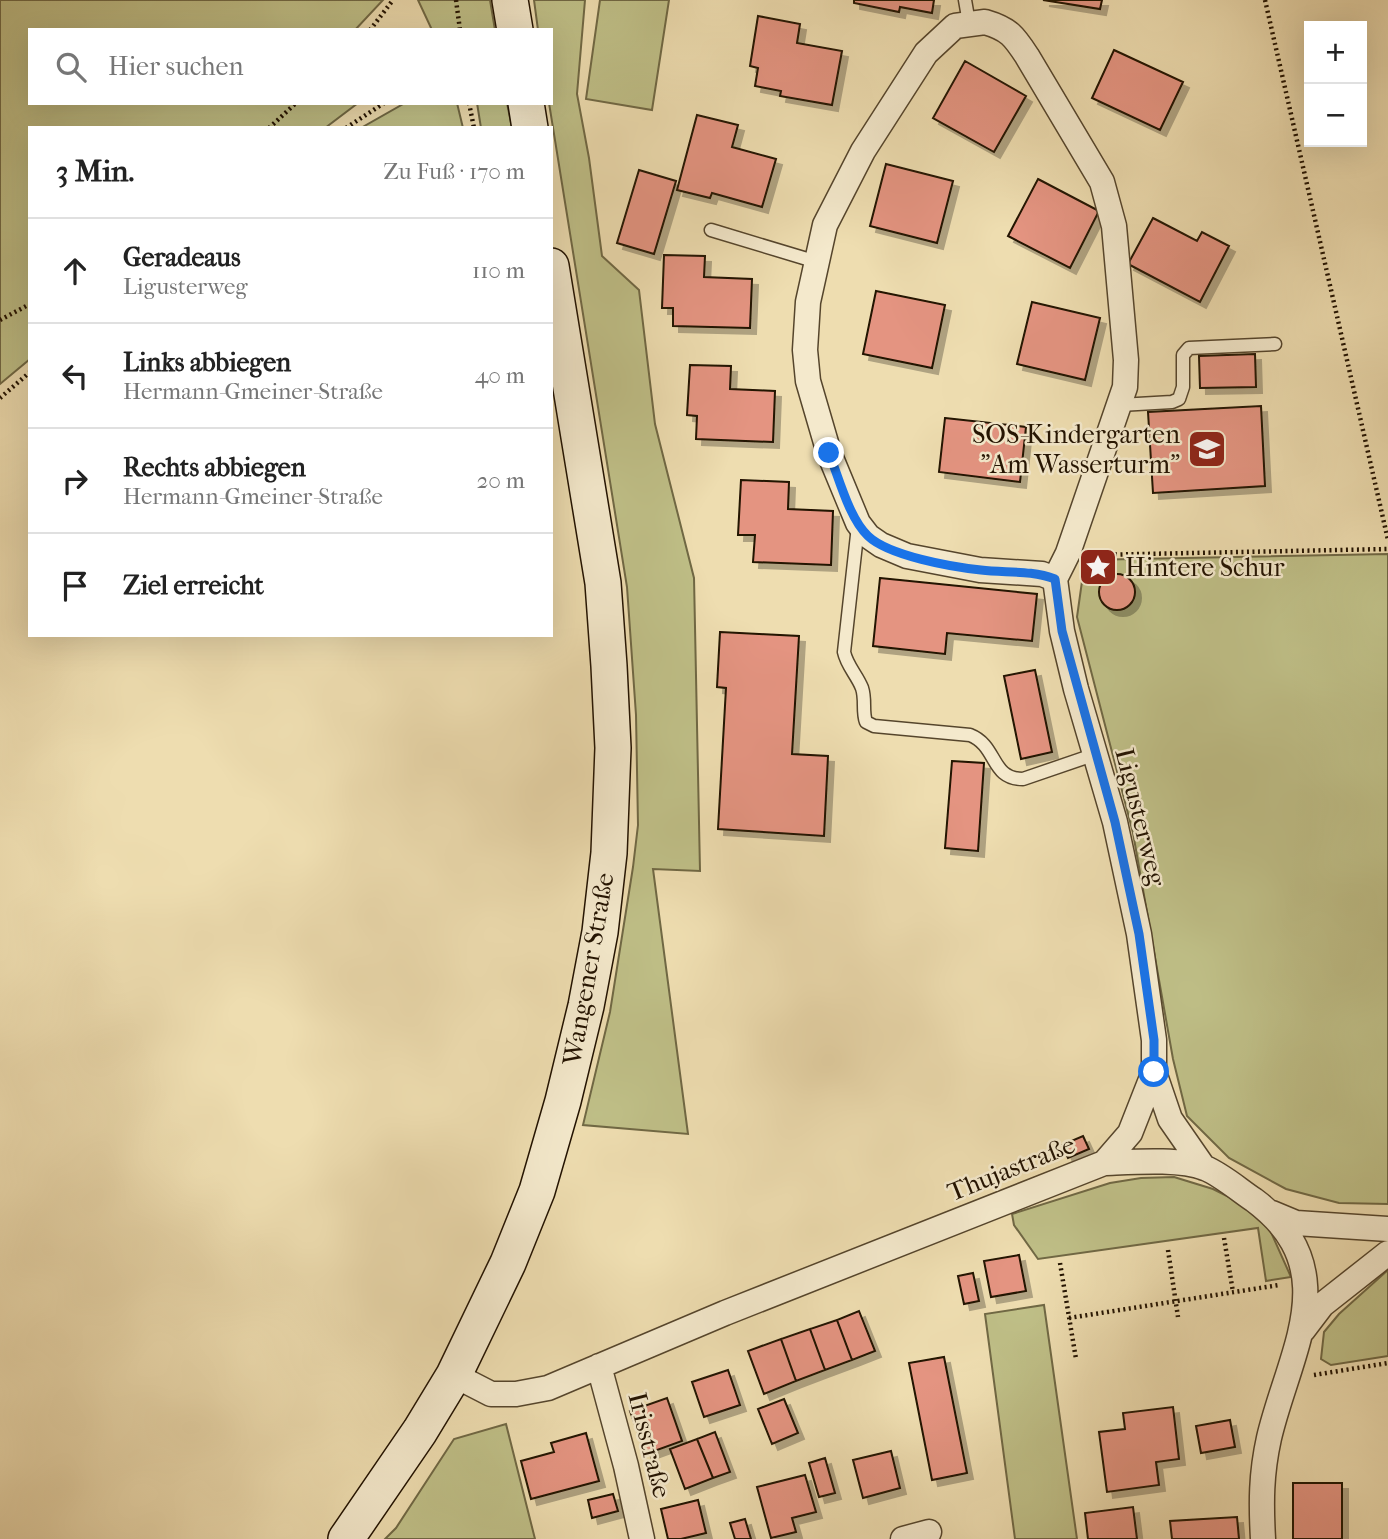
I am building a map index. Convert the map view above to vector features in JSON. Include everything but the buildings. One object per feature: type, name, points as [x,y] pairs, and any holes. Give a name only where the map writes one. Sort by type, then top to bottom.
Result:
[{"type":"main road","points":[[510,0],[515,28]]},
{"type":"main road","points":[[526,105],[530,126]]},
{"type":"main road","name":"Wangener Straße","points":[[346,1539],[454,1376],[508,1264],[537,1191],[563,1101],[586,1006],[600,932],[609,853],[613,748],[603,583],[553,278]]},
{"type":"street","points":[[967,11],[985,22],[1002,27],[1014,36],[1102,182],[1114,226],[1126,360],[1125,387],[1068,553],[1055,579],[1042,574],[980,570],[907,556],[868,536],[858,523],[829,453],[808,382],[805,350],[808,302],[825,225],[863,150],[907,81],[926,53],[967,11]]},
{"type":"street","name":"Ligusterweg","points":[[1055,579],[1062,631],[1115,822],[1139,934],[1154,1040],[1154,1072],[1170,1119],[1204,1168]]},
{"type":"street","name":"Ligusterweg","points":[[1104,1163],[1130,1133],[1154,1072]]},
{"type":"street","name":"Thujastraße","points":[[454,1376],[480,1390],[503,1395],[548,1388],[725,1313],[1104,1163],[1156,1161],[1204,1168],[1271,1213],[1288,1231],[1305,1281],[1302,1331],[1269,1438],[1260,1488],[1263,1539]]},
{"type":"street","points":[[1271,1213],[1296,1223],[1388,1229]]},
{"type":"street","points":[[1302,1331],[1322,1305],[1388,1253]]},
{"type":"street","name":"Irisstraße","points":[[599,1366],[642,1539]]},
{"type":"street","points":[[903,1539],[929,1532]]},
{"type":"lane","points":[[710,230],[817,262]]},
{"type":"lane","points":[[1120,405],[1172,402],[1179,399],[1183,387],[1183,355],[1189,348],[1275,344]]},
{"type":"lane","points":[[858,523],[844,652],[846,661],[862,688],[866,722],[874,726],[970,735],[981,739],[1002,773],[1010,779],[1023,779],[1096,754]]},
{"type":"path","points":[[372,28],[393,0]]},
{"type":"path","points":[[456,0],[460,28]]},
{"type":"path","points":[[1265,0],[1388,540]]},
{"type":"path","points":[[271,126],[294,105]]},
{"type":"path","points":[[349,126],[381,105]]},
{"type":"path","points":[[469,105],[474,126]]},
{"type":"path","points":[[0,320],[28,305]]},
{"type":"path","points":[[0,398],[28,374]]},
{"type":"path","points":[[1068,553],[1100,556],[1388,549]]},
{"type":"path","points":[[1224,1238],[1233,1292]]},
{"type":"path","points":[[1168,1250],[1178,1317]]},
{"type":"path","points":[[1060,1263],[1076,1359]]},
{"type":"path","points":[[1069,1318],[1305,1281]]},
{"type":"path","points":[[1286,1380],[1388,1363]]},
{"type":"green space","points":[[0,0],[383,0],[357,28],[28,28],[28,105],[355,105],[328,126],[28,126],[28,361],[0,384]]},
{"type":"green space","points":[[418,0],[490,0],[495,28],[431,28]]},
{"type":"green space","points":[[534,0],[585,0],[577,94],[602,256],[639,290],[655,424],[694,578],[700,871],[653,869],[688,1134],[583,1125],[610,1012],[633,867],[638,825],[636,715],[627,587],[549,105],[553,105],[553,28],[538,28]]},
{"type":"green space","points":[[600,0],[669,0],[652,110],[586,99]]},
{"type":"green space","points":[[401,105],[457,105],[463,126],[365,126]]},
{"type":"green space","points":[[477,105],[507,105],[512,126],[481,126]]},
{"type":"green space","points":[[1388,554],[1388,1204],[1339,1203],[1286,1189],[1229,1158],[1187,1116],[1173,1059],[1133,833],[1077,617],[1085,560]]},
{"type":"green space","points":[[1174,1177],[1213,1189],[1237,1201],[1270,1230],[1291,1277],[1266,1281],[1258,1228],[1038,1259],[1014,1225],[1012,1214],[1110,1183]]},
{"type":"green space","points":[[1388,1270],[1388,1356],[1331,1365],[1321,1359],[1324,1332],[1339,1314]]},
{"type":"green space","points":[[1044,1305],[1077,1539],[1015,1539],[985,1314]]},
{"type":"green space","points":[[506,1424],[535,1539],[385,1539],[396,1528],[454,1439]]},
{"type":"place","name":"SOS-Kindergarten \"Am Wasserturm\"","points":[[1207,449]]},
{"type":"place","name":"Hintere Schur","points":[[1098,567]]},
{"type":"route","points":[[829,453],[858,523],[868,536],[881,545],[907,556],[980,570],[1042,574],[1055,579],[1062,631],[1115,822],[1139,934],[1154,1040],[1154,1072]]}]
